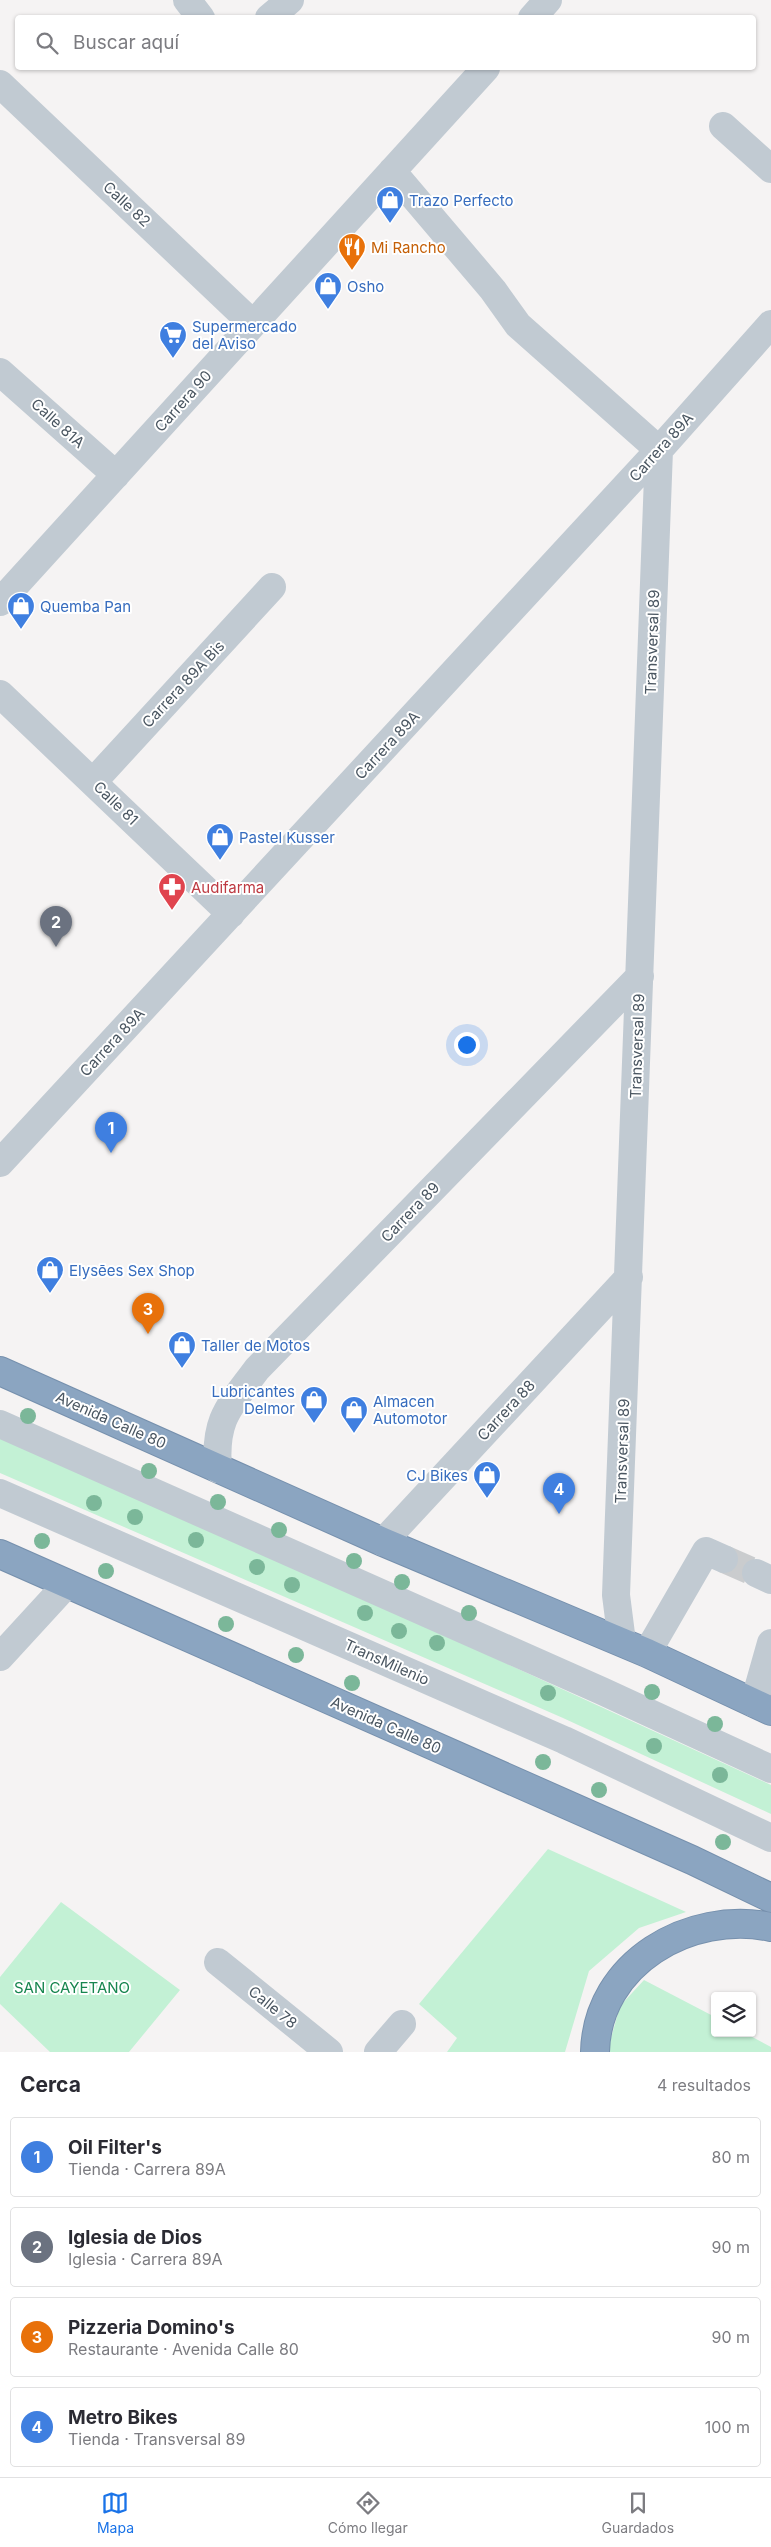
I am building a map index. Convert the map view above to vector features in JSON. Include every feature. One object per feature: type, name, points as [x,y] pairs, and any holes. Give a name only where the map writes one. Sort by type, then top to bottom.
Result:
[{"type":"highway","name":"Avenida Calle 80","points":[[0,1371],[383,1542],[647,1653],[762,1707]]},
{"type":"highway","name":"Avenida Calle 80","points":[[0,1554],[692,1860],[771,1898]]},
{"type":"highway","points":[[595,2052],[596,2039],[604,2006],[629,1970],[652,1949],[678,1934],[725,1923],[752,1923],[771,1927]]},
{"type":"street","points":[[187,0],[199,15]]},
{"type":"street","points":[[272,15],[290,0]]},
{"type":"street","points":[[535,15],[548,0]]},
{"type":"street","name":"Carrera 90","points":[[0,602],[484,70]]},
{"type":"street","name":"Calle 82","points":[[0,84],[253,324]]},
{"type":"street","points":[[723,126],[771,169]]},
{"type":"street","points":[[392,171],[502,301],[518,325],[659,450]]},
{"type":"street","name":"Carrera 89A","points":[[0,1164],[659,450],[771,324]]},
{"type":"street","name":"Calle 81A","points":[[0,372],[116,475]]},
{"type":"street","name":"Transversal 89","points":[[622,1642],[616,1596],[659,450]]},
{"type":"street","name":"Carrera 89A Bis","points":[[93,782],[272,587]]},
{"type":"street","name":"Calle 81","points":[[0,694],[231,914]]},
{"type":"street","name":"Carrera 89","points":[[218,1469],[217,1438],[220,1426],[257,1369],[640,976]]},
{"type":"street","name":"Carrera 88","points":[[383,1542],[629,1277]]},
{"type":"street","points":[[0,1424],[502,1646],[771,1769]]},
{"type":"street","name":"TransMilenio","points":[[0,1493],[564,1740],[771,1838]]},
{"type":"street","points":[[647,1653],[706,1551],[724,1559]]},
{"type":"street","points":[[0,1657],[67,1584]]},
{"type":"street","points":[[762,1707],[771,1643]]},
{"type":"street","name":"Calle 78","points":[[218,1962],[329,2052]]},
{"type":"street","points":[[378,2052],[402,2024]]},
{"type":"green space","points":[[0,1438],[427,1627],[771,1785],[771,1814],[563,1718],[0,1473]]},
{"type":"green space","points":[[548,1849],[686,1912],[639,1928],[589,1971],[565,2052],[447,2052],[457,2038],[419,2004]]},
{"type":"green space","name":"SAN CAYETANO","points":[[61,1902],[180,1990],[129,2052],[50,2052],[0,2004],[0,1977]]},
{"type":"green space","points":[[644,1980],[711,2015],[711,2037],[752,2037],[771,2047],[771,2052],[609,2052],[609,2045],[620,2006]]},
{"type":"tunnel","points":[[724,1559],[756,1573]]},
{"type":"place","name":"Trazo Perfecto","points":[[390,224]]},
{"type":"place","name":"Mi Rancho","points":[[352,271]]},
{"type":"place","name":"Osho","points":[[328,310]]},
{"type":"place","name":"Supermercado del Aviso","points":[[173,359]]},
{"type":"place","name":"Quemba Pan","points":[[21,630]]},
{"type":"place","name":"Pastel Kusser","points":[[220,861]]},
{"type":"place","name":"Audifarma","points":[[172,911]]},
{"type":"place","name":"Iglesia de Dios","points":[[56,947]]},
{"type":"place","name":"Oil Filter's","points":[[111,1153]]},
{"type":"place","name":"Elysēes Sex Shop","points":[[50,1294]]},
{"type":"place","name":"Pizzeria Domino's","points":[[148,1334]]},
{"type":"place","name":"Taller de Motos","points":[[182,1369]]},
{"type":"place","name":"Lubricantes Delmor","points":[[314,1424]]},
{"type":"place","name":"Almacen Automotor","points":[[354,1434]]},
{"type":"place","name":"CJ Bikes","points":[[487,1499]]},
{"type":"place","name":"Metro Bikes","points":[[559,1514]]}]
